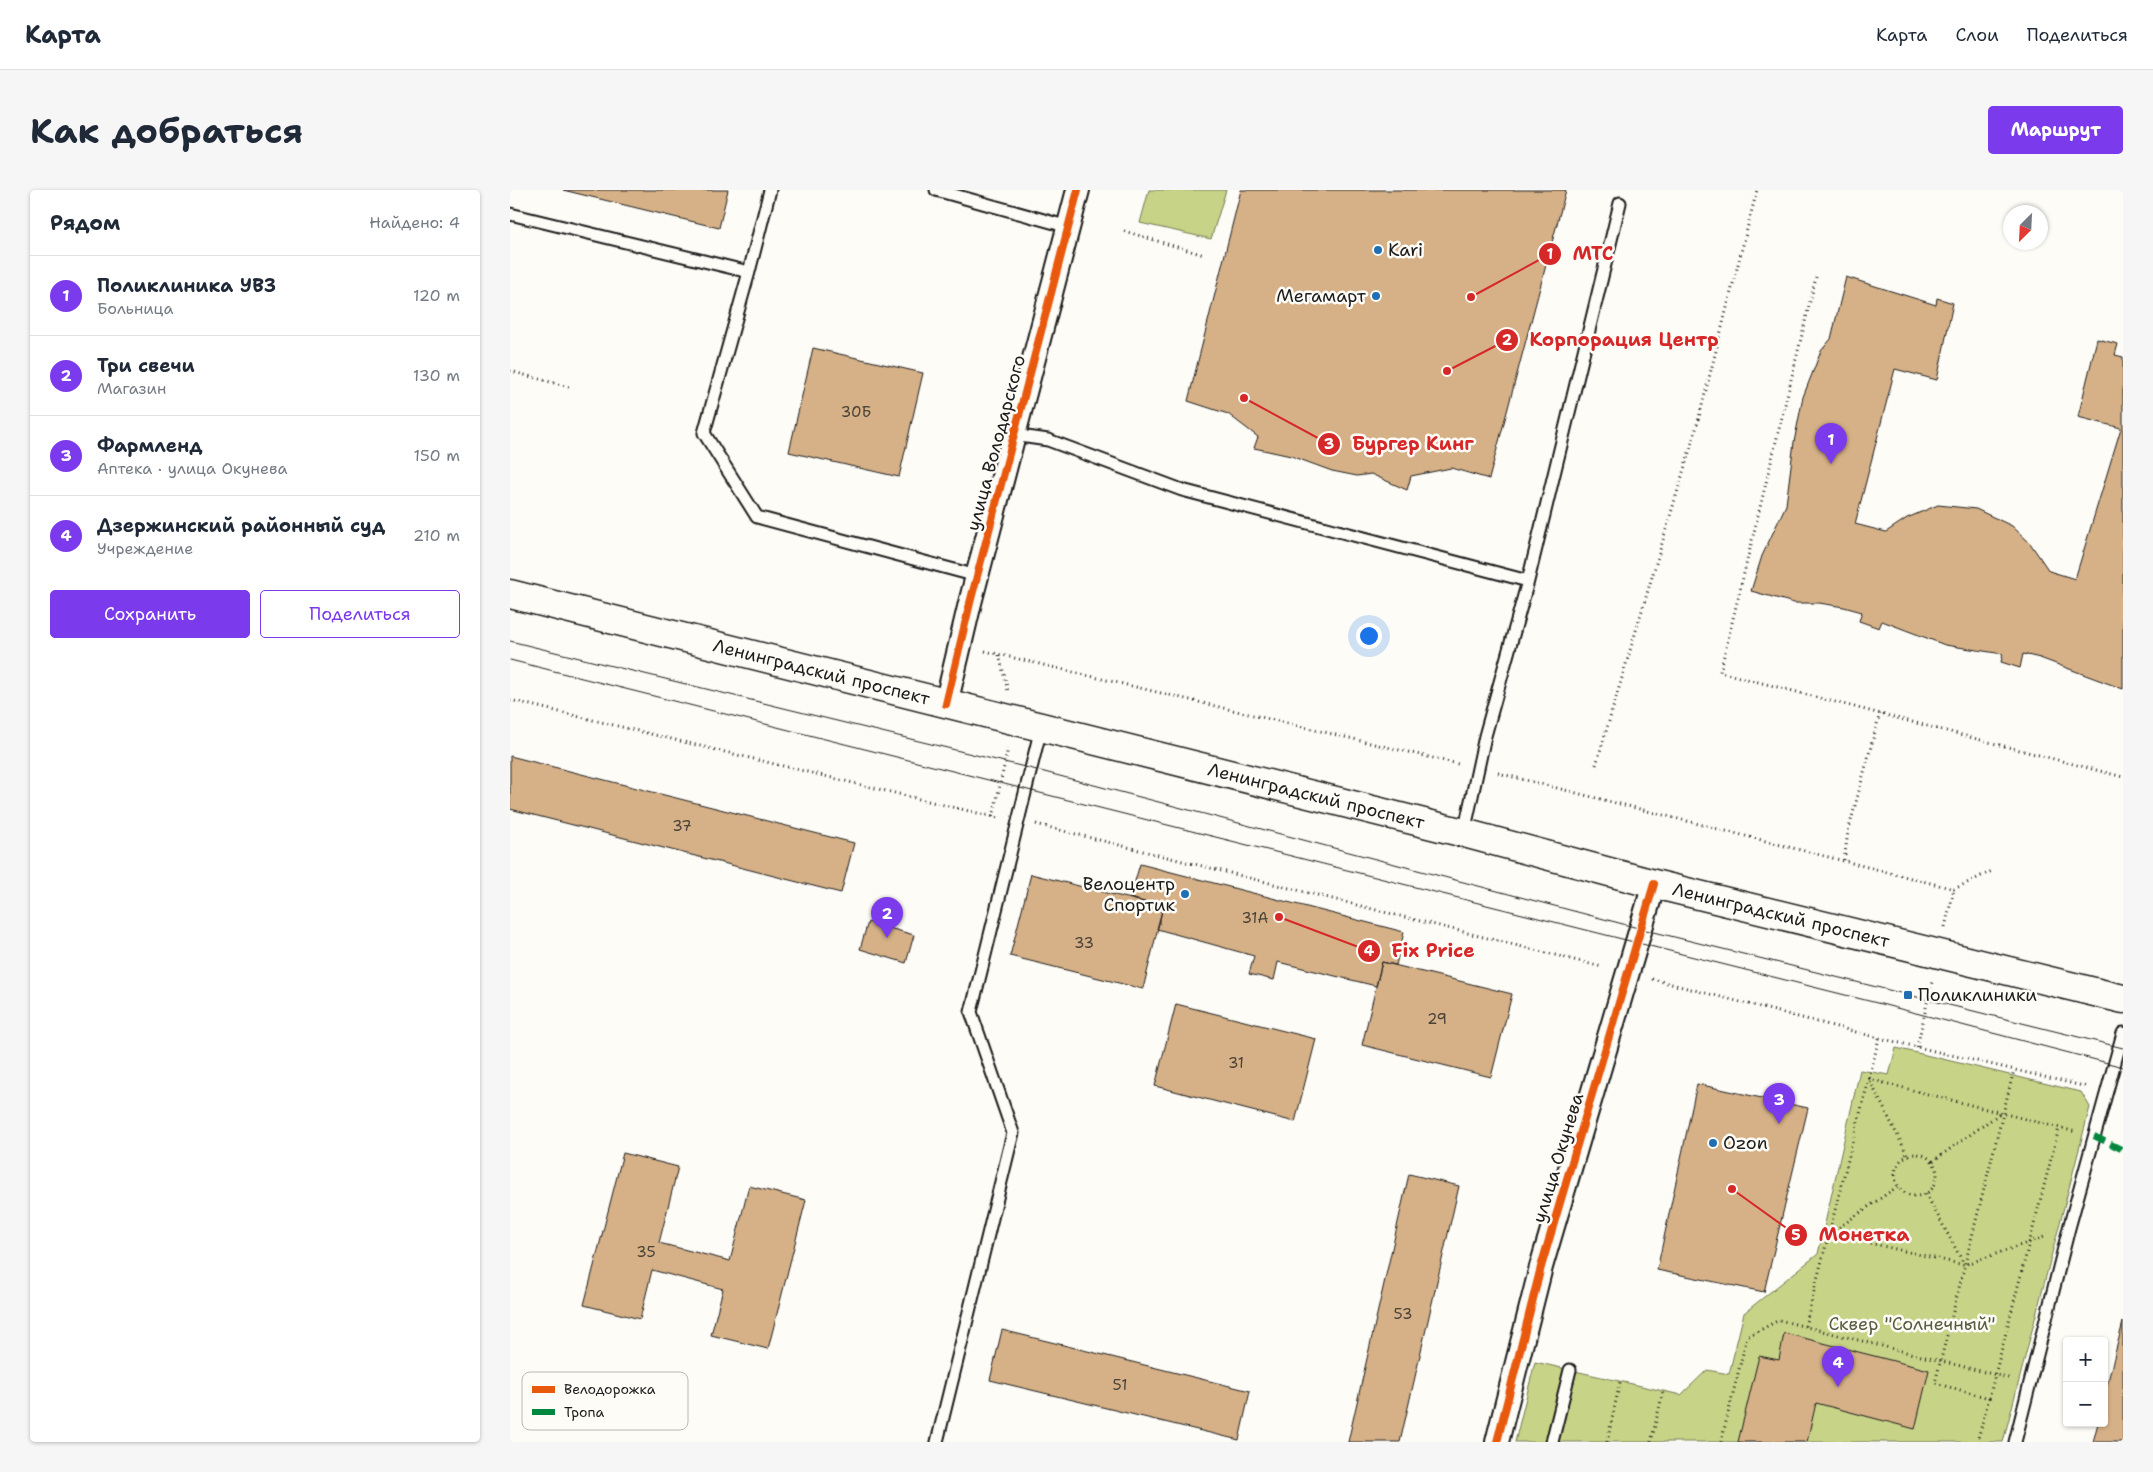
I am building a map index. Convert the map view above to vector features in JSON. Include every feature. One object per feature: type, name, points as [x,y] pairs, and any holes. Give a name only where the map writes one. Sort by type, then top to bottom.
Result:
[{"type":"main road","name":"Ленинградский проспект","points":[[510,594],[1464,833],[1654,884],[2123,999]]},
{"type":"street","name":"улица Володарского","points":[[946,704],[1013,435],[1078,190]]},
{"type":"street","name":"улица Окунева","points":[[1497,1442],[1541,1267],[1654,884]]},
{"type":"lane","points":[[770,190],[704,433],[757,517],[977,576]]},
{"type":"lane","points":[[936,190],[1069,227]]},
{"type":"lane","points":[[1464,833],[1485,736],[1528,580],[1620,203]]},
{"type":"lane","points":[[510,214],[749,272]]},
{"type":"lane","points":[[1013,435],[1048,440],[1182,490],[1528,580]]},
{"type":"lane","points":[[937,1442],[1013,1134],[971,1012],[1020,820],[1041,728]]},
{"type":"lane","points":[[2015,1442],[2069,1228],[2123,1033]]},
{"type":"lane","points":[[1552,1442],[1570,1370]]},
{"type":"path","points":[[1596,764],[1696,429],[1757,190]]},
{"type":"path","points":[[1124,231],[1204,255]]},
{"type":"path","points":[[1816,277],[1720,672],[2123,777]]},
{"type":"path","points":[[510,371],[569,387]]},
{"type":"path","points":[[510,700],[993,817],[1020,820],[1629,973],[1879,1038],[2087,1087],[2101,1112]]},
{"type":"path","points":[[1844,860],[1848,832],[1880,713]]},
{"type":"path","points":[[1805,1326],[1879,1038]]},
{"type":"path","points":[[1989,1398],[1935,1383],[2014,1070]]},
{"type":"path","points":[[1869,1079],[2094,1136]]},
{"type":"path","points":[[1869,1079],[1907,1154]]},
{"type":"path","points":[[1933,1161],[2002,1112]]},
{"type":"path","points":[[1977,1442],[2059,1127]]},
{"type":"path","points":[[1918,1153],[1933,1161],[1938,1177],[1934,1186],[1926,1194],[1914,1196],[1898,1186],[1895,1174],[1900,1162],[1907,1154],[1918,1153]]},
{"type":"path","points":[[1830,1234],[1898,1186]]},
{"type":"path","points":[[1926,1194],[1964,1264]]},
{"type":"path","points":[[1830,1234],[1964,1264],[2069,1228]]},
{"type":"path","points":[[1721,1442],[1747,1338],[1779,1320],[2030,1384]]},
{"type":"path","points":[[1607,1442],[1620,1382]]},
{"type":"path","points":[[1651,1442],[1663,1392]]},
{"type":"green space","points":[[1149,190],[1226,190],[1211,239],[1140,223]]},
{"type":"green space","name":"Сквер \"Солнечный\"","points":[[1896,1048],[2081,1092],[2090,1107],[2003,1442],[1515,1442],[1535,1362],[1681,1395],[1707,1370],[1729,1374],[1744,1313],[1818,1254],[1860,1070],[1889,1075]]},
{"type":"building","points":[[563,190],[728,190],[719,228]]},
{"type":"building","name":"Мегамарт","points":[[1241,190],[1566,190],[1489,479],[1451,468],[1411,476],[1407,490],[1371,474],[1357,476],[1332,471],[1291,456],[1254,448],[1258,437],[1228,414],[1188,401]]},
{"type":"building","points":[[1846,277],[1936,305],[1937,298],[1953,303],[1937,380],[1895,369],[1855,524],[1886,532],[1907,518],[1938,505],[1976,509],[2012,526],[2030,543],[2049,571],[2075,579],[2121,428],[2078,417],[2097,339],[2118,344],[2115,355],[2123,357],[2123,689],[2040,658],[2023,654],[2020,668],[2001,662],[2003,654],[1945,645],[1882,621],[1879,628],[1859,621],[1862,612],[1819,603],[1794,603],[1751,591],[1762,556],[1786,505],[1794,442],[1803,397],[1821,351],[1831,339]]},
{"type":"building","points":[[813,348],[923,373],[899,477],[789,452]]},
{"type":"building","points":[[510,756],[854,843],[841,893],[510,809]]},
{"type":"building","points":[[1140,864],[1404,932],[1396,965],[1382,962],[1376,986],[1278,962],[1274,980],[1249,974],[1254,956],[1157,929],[1163,907],[1130,898]]},
{"type":"building","points":[[1031,874],[1163,907],[1143,989],[1010,956]]},
{"type":"building","points":[[868,922],[914,935],[906,963],[860,949]]},
{"type":"building","points":[[1382,962],[1512,994],[1491,1077],[1362,1045]]},
{"type":"building","points":[[1176,1004],[1316,1039],[1295,1122],[1155,1086]]},
{"type":"building","points":[[1697,1084],[1808,1108],[1764,1292],[1657,1270]]},
{"type":"building","points":[[623,1153],[678,1167],[659,1243],[730,1261],[749,1186],[806,1200],[768,1349],[711,1335],[723,1289],[652,1270],[640,1319],[584,1305]]},
{"type":"building","points":[[1409,1174],[1459,1186],[1400,1442],[1348,1442]]},
{"type":"building","points":[[2123,1322],[2123,1442],[2093,1442],[2097,1427],[2108,1427],[2108,1381]]},
{"type":"building","points":[[1002,1330],[1250,1391],[1239,1440],[990,1380]]},
{"type":"building","points":[[1784,1333],[1929,1370],[1915,1429],[1816,1403],[1807,1442],[1738,1442],[1759,1356],[1779,1360]]},
{"type":"tram line","points":[[510,641],[1033,769],[1642,929],[2123,1048]]},
{"type":"tram line","points":[[510,660],[1885,1005],[2123,1067]]},
{"type":"marked path","points":[[2094,1136],[2123,1150]]},
{"type":"cycle path","points":[[946,704],[970,603],[1078,190]]},
{"type":"cycle path","points":[[1497,1442],[1541,1267],[1654,884]]},
{"type":"place","name":"Kari","points":[[1378,250]]},
{"type":"place","name":"Мегамарт","points":[[1376,296]]},
{"type":"place","name":"МТС","points":[[1471,297]]},
{"type":"place","name":"Корпорация Центр","points":[[1447,371]]},
{"type":"place","name":"Бургер Кинг","points":[[1244,398]]},
{"type":"place","name":"Поликлиника УВЗ","points":[[1831,464]]},
{"type":"place","name":"Велоцентр Спортик","points":[[1185,894]]},
{"type":"place","name":"Fix Price","points":[[1279,917]]},
{"type":"place","name":"Три свечи","points":[[887,938]]},
{"type":"place","name":"Поликлиники","points":[[1908,995]]},
{"type":"place","name":"Фармленд","points":[[1779,1124]]},
{"type":"place","name":"Ozon","points":[[1713,1143]]},
{"type":"place","name":"Монетка","points":[[1732,1189]]},
{"type":"place","name":"Дзержинский районный суд","points":[[1838,1387]]}]
